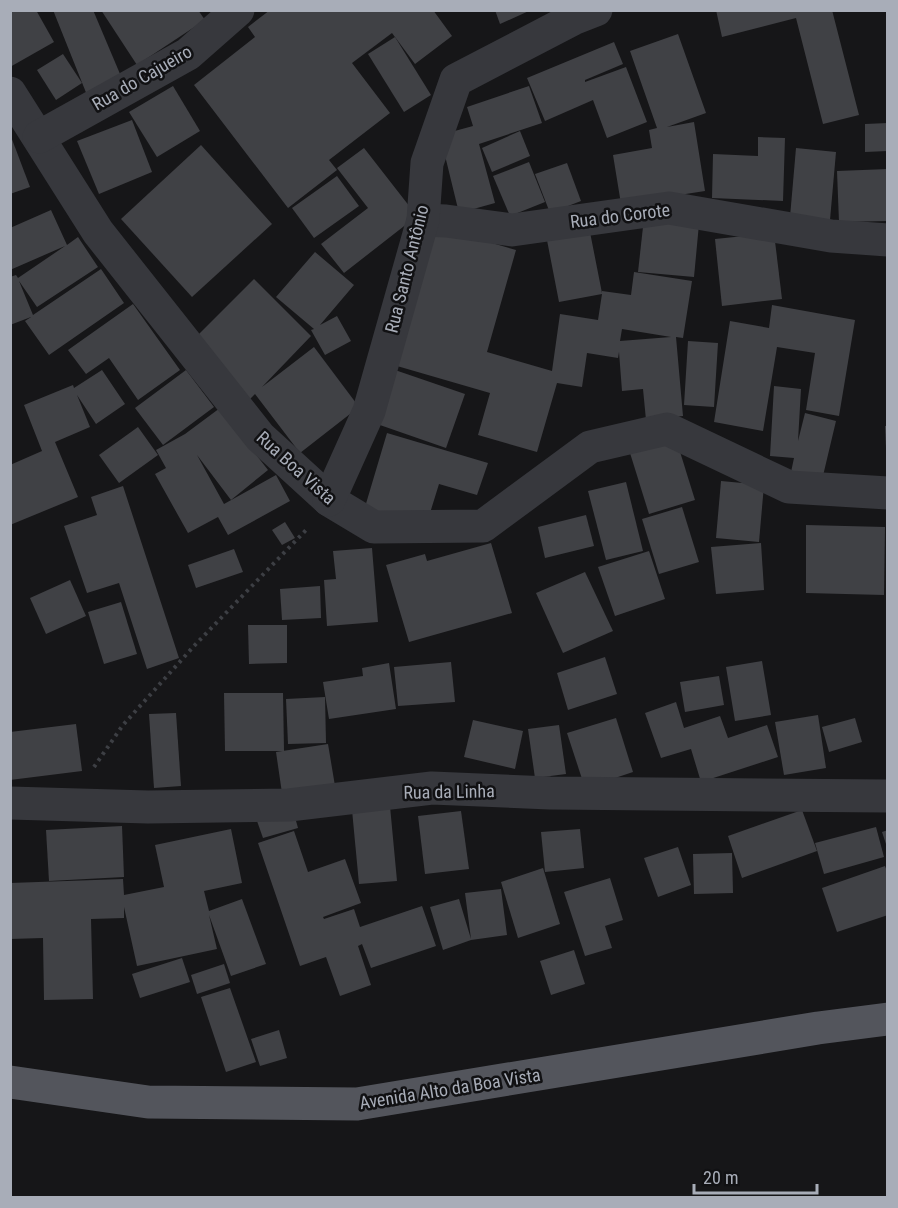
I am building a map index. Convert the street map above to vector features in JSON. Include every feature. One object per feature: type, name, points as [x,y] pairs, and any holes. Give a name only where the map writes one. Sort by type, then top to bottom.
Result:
[{"type":"main road","name":"Avenida Alto da Boa Vista","points":[[10,1082],[148,1102],[357,1104],[795,1032],[888,1019]]},
{"type":"street","name":"Rua do Cajueiro","points":[[39,137],[188,54],[238,10]]},
{"type":"street","name":"Rua Santo Antônio","points":[[328,500],[369,411],[423,220],[427,163],[456,80],[573,18],[596,10]]},
{"type":"street","name":"Rua Boa Vista","points":[[10,93],[98,232],[260,437],[328,500],[374,527],[483,526],[590,447],[667,429],[789,487],[888,494]]},
{"type":"street","name":"Rua do Corote","points":[[423,220],[512,230],[669,208],[831,236],[888,240]]},
{"type":"street","name":"Rua da Linha","points":[[10,803],[148,807],[289,805],[432,788],[550,793],[888,796]]},
{"type":"path","points":[[68,804],[123,725],[194,646],[302,534],[328,500]]},
{"type":"building","points":[[10,10],[36,10],[54,42],[10,67]]},
{"type":"building","points":[[53,10],[93,10],[123,81],[87,95]]},
{"type":"building","points":[[101,10],[198,10],[205,20],[137,65]]},
{"type":"building","points":[[270,10],[433,10],[452,36],[415,64],[392,33],[352,63],[390,113],[329,160],[337,170],[288,208],[194,85],[255,37],[248,27]]},
{"type":"building","points":[[495,10],[531,10],[500,24]]},
{"type":"building","points":[[716,10],[832,10],[859,115],[823,124],[796,18],[722,37]]},
{"type":"building","points":[[678,34],[706,113],[667,127],[694,122],[705,191],[621,204],[613,155],[652,148],[649,130],[657,128],[630,51]]},
{"type":"building","points":[[395,37],[431,95],[404,112],[368,54]]},
{"type":"building","points":[[614,42],[623,64],[585,80],[585,82],[626,67],[647,122],[607,138],[593,100],[545,121],[527,78]]},
{"type":"building","points":[[63,54],[82,83],[56,100],[37,70]]},
{"type":"building","points":[[173,86],[200,131],[157,157],[129,112]]},
{"type":"building","points":[[529,86],[542,123],[479,144],[495,203],[459,213],[440,135],[473,126],[467,107]]},
{"type":"building","points":[[132,120],[152,172],[99,194],[77,141]]},
{"type":"building","points":[[888,123],[888,151],[865,152],[865,124]]},
{"type":"building","points":[[520,131],[530,156],[492,172],[482,148]]},
{"type":"building","points":[[10,134],[30,187],[10,194]]},
{"type":"building","points":[[758,137],[785,138],[783,201],[712,198],[713,154],[758,156]]},
{"type":"building","points":[[201,145],[272,224],[192,297],[121,219]]},
{"type":"building","points":[[364,148],[417,216],[344,273],[321,244],[368,208],[337,168]]},
{"type":"building","points":[[796,148],[836,152],[830,220],[790,217]]},
{"type":"building","points":[[529,162],[545,202],[510,216],[493,176]]},
{"type":"building","points":[[567,163],[581,201],[550,213],[535,174]]},
{"type":"building","points":[[888,169],[888,221],[839,222],[837,171]]},
{"type":"building","points":[[337,176],[359,206],[314,238],[292,208]]},
{"type":"building","points":[[51,210],[67,245],[78,237],[98,267],[37,307],[19,281],[33,315],[101,269],[124,303],[49,355],[25,321],[31,317],[10,325],[10,277],[16,275],[18,278],[65,246],[10,270],[10,228]]},
{"type":"building","points":[[644,218],[699,224],[694,277],[638,272]]},
{"type":"building","points":[[437,227],[516,250],[487,352],[552,371],[560,314],[598,320],[602,294],[559,302],[546,235],[589,227],[602,293],[602,291],[631,295],[634,272],[692,281],[683,338],[676,337],[683,416],[646,420],[643,389],[622,391],[619,352],[618,358],[587,353],[582,387],[557,383],[537,452],[478,435],[490,393],[397,366]],"holes":[[[622,329],[671,337],[620,341]]]},
{"type":"building","points":[[774,233],[782,299],[722,306],[715,239]]},
{"type":"building","points":[[315,252],[354,285],[320,325],[337,316],[351,341],[325,355],[311,330],[314,329],[276,297]]},
{"type":"building","points":[[254,279],[311,336],[262,387],[314,347],[359,407],[300,453],[255,394],[250,399],[191,342]]},
{"type":"building","points":[[133,304],[180,370],[138,400],[109,358],[86,374],[68,350]]},
{"type":"building","points":[[772,305],[855,320],[839,416],[806,410],[815,353],[777,347],[763,431],[714,422],[730,321],[769,328]]},
{"type":"building","points":[[688,341],[718,343],[714,407],[684,405]]},
{"type":"building","points":[[102,370],[125,404],[96,424],[77,395],[90,427],[55,442],[78,497],[10,525],[10,465],[42,451],[24,405],[73,385],[74,388]]},
{"type":"building","points":[[186,370],[214,407],[163,445],[135,408]]},
{"type":"building","points":[[395,370],[465,394],[446,448],[377,424]]},
{"type":"building","points":[[774,386],[801,389],[798,441],[805,413],[836,421],[822,480],[791,472],[794,458],[770,456]]},
{"type":"building","points":[[220,408],[268,470],[231,500],[197,455],[224,504],[276,475],[290,501],[228,535],[218,517],[188,533],[155,474],[166,468],[156,450],[185,434]]},
{"type":"building","points":[[885,426],[888,426],[888,448],[886,448]]},
{"type":"building","points":[[138,427],[158,455],[119,483],[99,455]]},
{"type":"building","points":[[387,433],[488,463],[477,495],[439,484],[426,526],[365,507]]},
{"type":"building","points":[[676,439],[695,500],[649,514],[630,453]]},
{"type":"building","points":[[721,481],[764,485],[759,542],[716,538]]},
{"type":"building","points":[[626,482],[643,551],[606,560],[588,491]]},
{"type":"building","points":[[123,486],[179,658],[147,669],[119,583],[87,593],[64,526],[97,515],[91,497]]},
{"type":"building","points":[[682,507],[699,562],[659,574],[642,519]]},
{"type":"building","points":[[586,515],[594,546],[545,558],[538,527]]},
{"type":"building","points":[[285,522],[295,538],[282,545],[272,530]]},
{"type":"building","points":[[806,525],[885,527],[884,595],[806,593]]},
{"type":"building","points":[[491,543],[512,613],[409,642],[386,565],[425,554],[427,561]]},
{"type":"building","points":[[761,543],[764,590],[716,594],[711,547]]},
{"type":"building","points":[[372,548],[378,622],[327,626],[324,580],[336,579],[333,551]]},
{"type":"building","points":[[234,549],[243,572],[196,588],[188,565]]},
{"type":"building","points":[[649,551],[665,599],[615,616],[598,567]]},
{"type":"building","points":[[585,572],[613,631],[563,653],[536,593]]},
{"type":"building","points":[[70,580],[86,616],[46,634],[30,598]]},
{"type":"building","points":[[320,586],[321,618],[282,620],[280,589]]},
{"type":"building","points":[[121,602],[137,654],[104,664],[88,612]]},
{"type":"building","points":[[248,625],[287,625],[287,663],[249,664]]},
{"type":"building","points":[[605,657],[617,694],[568,710],[557,673]]},
{"type":"building","points":[[762,661],[771,715],[735,721],[726,667]]},
{"type":"building","points":[[451,662],[455,702],[398,706],[394,667]]},
{"type":"building","points":[[389,663],[396,709],[329,719],[323,682],[363,676],[362,668]]},
{"type":"building","points":[[719,676],[724,705],[685,712],[680,682]]},
{"type":"building","points":[[224,693],[283,693],[284,751],[225,751]]},
{"type":"building","points":[[325,697],[326,743],[288,744],[286,699]]},
{"type":"building","points":[[676,702],[684,728],[720,716],[728,738],[767,725],[778,757],[701,782],[691,749],[661,758],[645,713]]},
{"type":"building","points":[[176,713],[181,786],[154,788],[149,714]]},
{"type":"building","points":[[818,715],[826,768],[784,775],[775,722]]},
{"type":"building","points":[[616,718],[633,772],[585,788],[567,733]]},
{"type":"building","points":[[855,718],[862,742],[829,752],[822,727]]},
{"type":"building","points":[[473,720],[523,731],[515,769],[464,757]]},
{"type":"building","points":[[76,724],[82,771],[10,780],[10,732]]},
{"type":"building","points":[[559,725],[566,774],[535,778],[528,729]]},
{"type":"building","points":[[328,744],[336,792],[283,800],[276,752]]},
{"type":"building","points":[[390,806],[397,881],[359,884],[352,810]]},
{"type":"building","points":[[293,810],[298,828],[263,838],[257,821]]},
{"type":"building","points":[[802,810],[817,851],[742,878],[728,836]]},
{"type":"building","points":[[461,811],[469,869],[425,874],[418,816]]},
{"type":"building","points":[[122,826],[124,877],[49,881],[46,830]]},
{"type":"building","points":[[876,827],[884,857],[824,874],[815,843]]},
{"type":"building","points":[[231,829],[242,883],[204,891],[209,911],[242,899],[266,964],[231,976],[209,915],[217,949],[137,966],[124,907],[124,918],[91,919],[93,999],[44,1000],[43,938],[10,939],[10,883],[123,879],[124,895],[164,887],[155,845]]},
{"type":"building","points":[[580,829],[584,868],[545,872],[541,832]]},
{"type":"building","points":[[888,830],[888,847],[887,847],[882,832]]},
{"type":"building","points":[[294,831],[308,872],[345,859],[361,903],[323,917],[324,919],[354,909],[360,927],[422,906],[436,946],[371,968],[362,944],[358,946],[371,985],[340,996],[326,957],[300,966],[258,843]]},
{"type":"building","points":[[678,847],[691,885],[658,897],[644,858]]},
{"type":"building","points":[[732,853],[733,893],[694,894],[693,854]]},
{"type":"building","points":[[885,866],[888,874],[888,915],[837,932],[822,888]]},
{"type":"building","points":[[543,868],[560,924],[518,938],[501,882]]},
{"type":"building","points":[[610,878],[623,920],[605,926],[612,948],[585,956],[564,892]]},
{"type":"building","points":[[501,889],[507,935],[471,940],[443,950],[430,907],[459,899],[471,939],[465,893]]},
{"type":"building","points":[[574,950],[585,984],[551,995],[540,961]]},
{"type":"building","points":[[182,958],[190,982],[140,998],[132,974]]},
{"type":"building","points":[[224,964],[230,983],[197,994],[191,975]]},
{"type":"building","points":[[230,988],[256,1062],[226,1072],[201,997]]},
{"type":"building","points":[[279,1030],[287,1058],[260,1066],[251,1039]]}]
